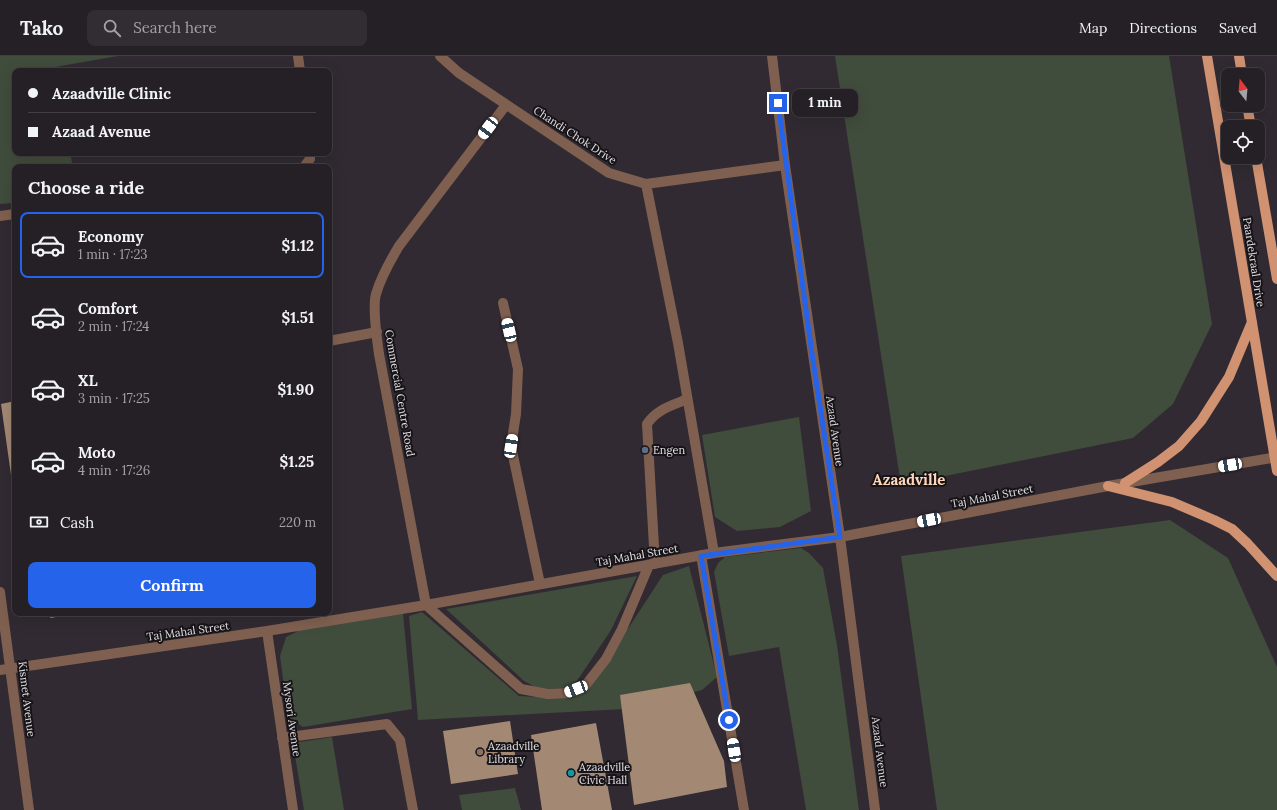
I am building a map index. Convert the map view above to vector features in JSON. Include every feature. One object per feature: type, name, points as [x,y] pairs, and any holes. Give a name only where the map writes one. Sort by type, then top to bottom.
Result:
[{"type":"main road","name":"Paardekraal Drive","points":[[1207,56],[1277,471]]},
{"type":"main road","points":[[1239,56],[1241,68]]},
{"type":"main road","name":"Paardekraal Drive","points":[[1257,164],[1277,279]]},
{"type":"main road","points":[[1126,483],[1179,446],[1201,421],[1229,377],[1252,322]]},
{"type":"main road","points":[[1108,486],[1172,502],[1232,529],[1277,576]]},
{"type":"street","points":[[298,56],[300,68]]},
{"type":"street","name":"Chandi Chok Drive","points":[[440,56],[459,73],[609,173],[646,184],[785,165]]},
{"type":"street","name":"Azaad Avenue","points":[[772,56],[785,165],[840,537],[876,810]]},
{"type":"street","name":"Commercial Centre Road","points":[[426,605],[379,354],[376,332],[376,296],[385,270],[399,246],[506,105]]},
{"type":"street","points":[[646,184],[678,343],[714,553]]},
{"type":"street","points":[[0,216],[12,214]]},
{"type":"street","points":[[503,303],[518,369],[516,414],[511,446],[540,584]]},
{"type":"street","points":[[332,340],[376,332]]},
{"type":"street","points":[[426,605],[521,689],[548,694],[568,693],[585,686],[606,659],[622,629],[652,564],[647,424],[658,412],[688,399]]},
{"type":"street","name":"Taj Mahal Street","points":[[0,670],[267,632],[714,553],[840,537],[1108,486],[1276,458]]},
{"type":"street","points":[[701,556],[744,810]]},
{"type":"street","name":"Kismet Avenue","points":[[0,592],[29,810]]},
{"type":"street","name":"Mysori Avenue","points":[[267,632],[293,810]]},
{"type":"street","points":[[282,738],[387,724],[400,740],[413,810]]},
{"type":"green space","points":[[0,56],[118,56],[55,68],[12,68],[12,156],[71,156],[72,164],[12,164],[12,203],[0,204]]},
{"type":"green space","points":[[835,56],[1169,56],[1212,324],[1173,404],[1133,438],[901,485]]},
{"type":"green space","points":[[799,417],[811,511],[780,527],[737,531],[715,517],[702,435]]},
{"type":"green space","points":[[1170,520],[1228,558],[1277,667],[1277,810],[937,810],[901,556]]},
{"type":"green space","points":[[801,548],[809,553],[823,568],[837,645],[859,810],[806,810],[779,647],[729,656],[714,572],[718,563],[725,557]]},
{"type":"green space","points":[[689,566],[717,677],[702,690],[625,709],[418,720],[409,616],[422,612],[519,696],[557,698],[588,690],[663,575]]},
{"type":"green space","points":[[637,576],[611,630],[577,681],[566,688],[549,689],[535,687],[524,681],[446,609]]},
{"type":"green space","points":[[403,613],[412,709],[303,727],[288,717],[280,656],[286,637],[300,630]]},
{"type":"green space","points":[[332,737],[344,810],[304,810],[293,743]]},
{"type":"green space","points":[[515,788],[521,810],[462,810],[459,795]]},
{"type":"building","points":[[12,402],[12,482],[1,404]]},
{"type":"building","points":[[49,616],[60,616],[51,618]]},
{"type":"building","points":[[690,683],[724,761],[727,787],[634,805],[620,695]]},
{"type":"building","name":"Azaadville Library","points":[[510,721],[518,774],[451,784],[443,731]]},
{"type":"building","name":"Azaadville Civic Hall","points":[[596,723],[612,810],[542,810],[531,735]]},
{"type":"place","name":"Engen","points":[[645,450]]},
{"type":"place","name":"Azaadville Library","points":[[480,752]]},
{"type":"place","name":"Azaadville Civic Hall","points":[[571,773]]},
{"type":"district","name":"Azaadville","points":[[909,479]]},
{"type":"route","points":[[729,720],[701,556],[714,553],[840,537],[830,480],[785,165],[778,103]]}]
